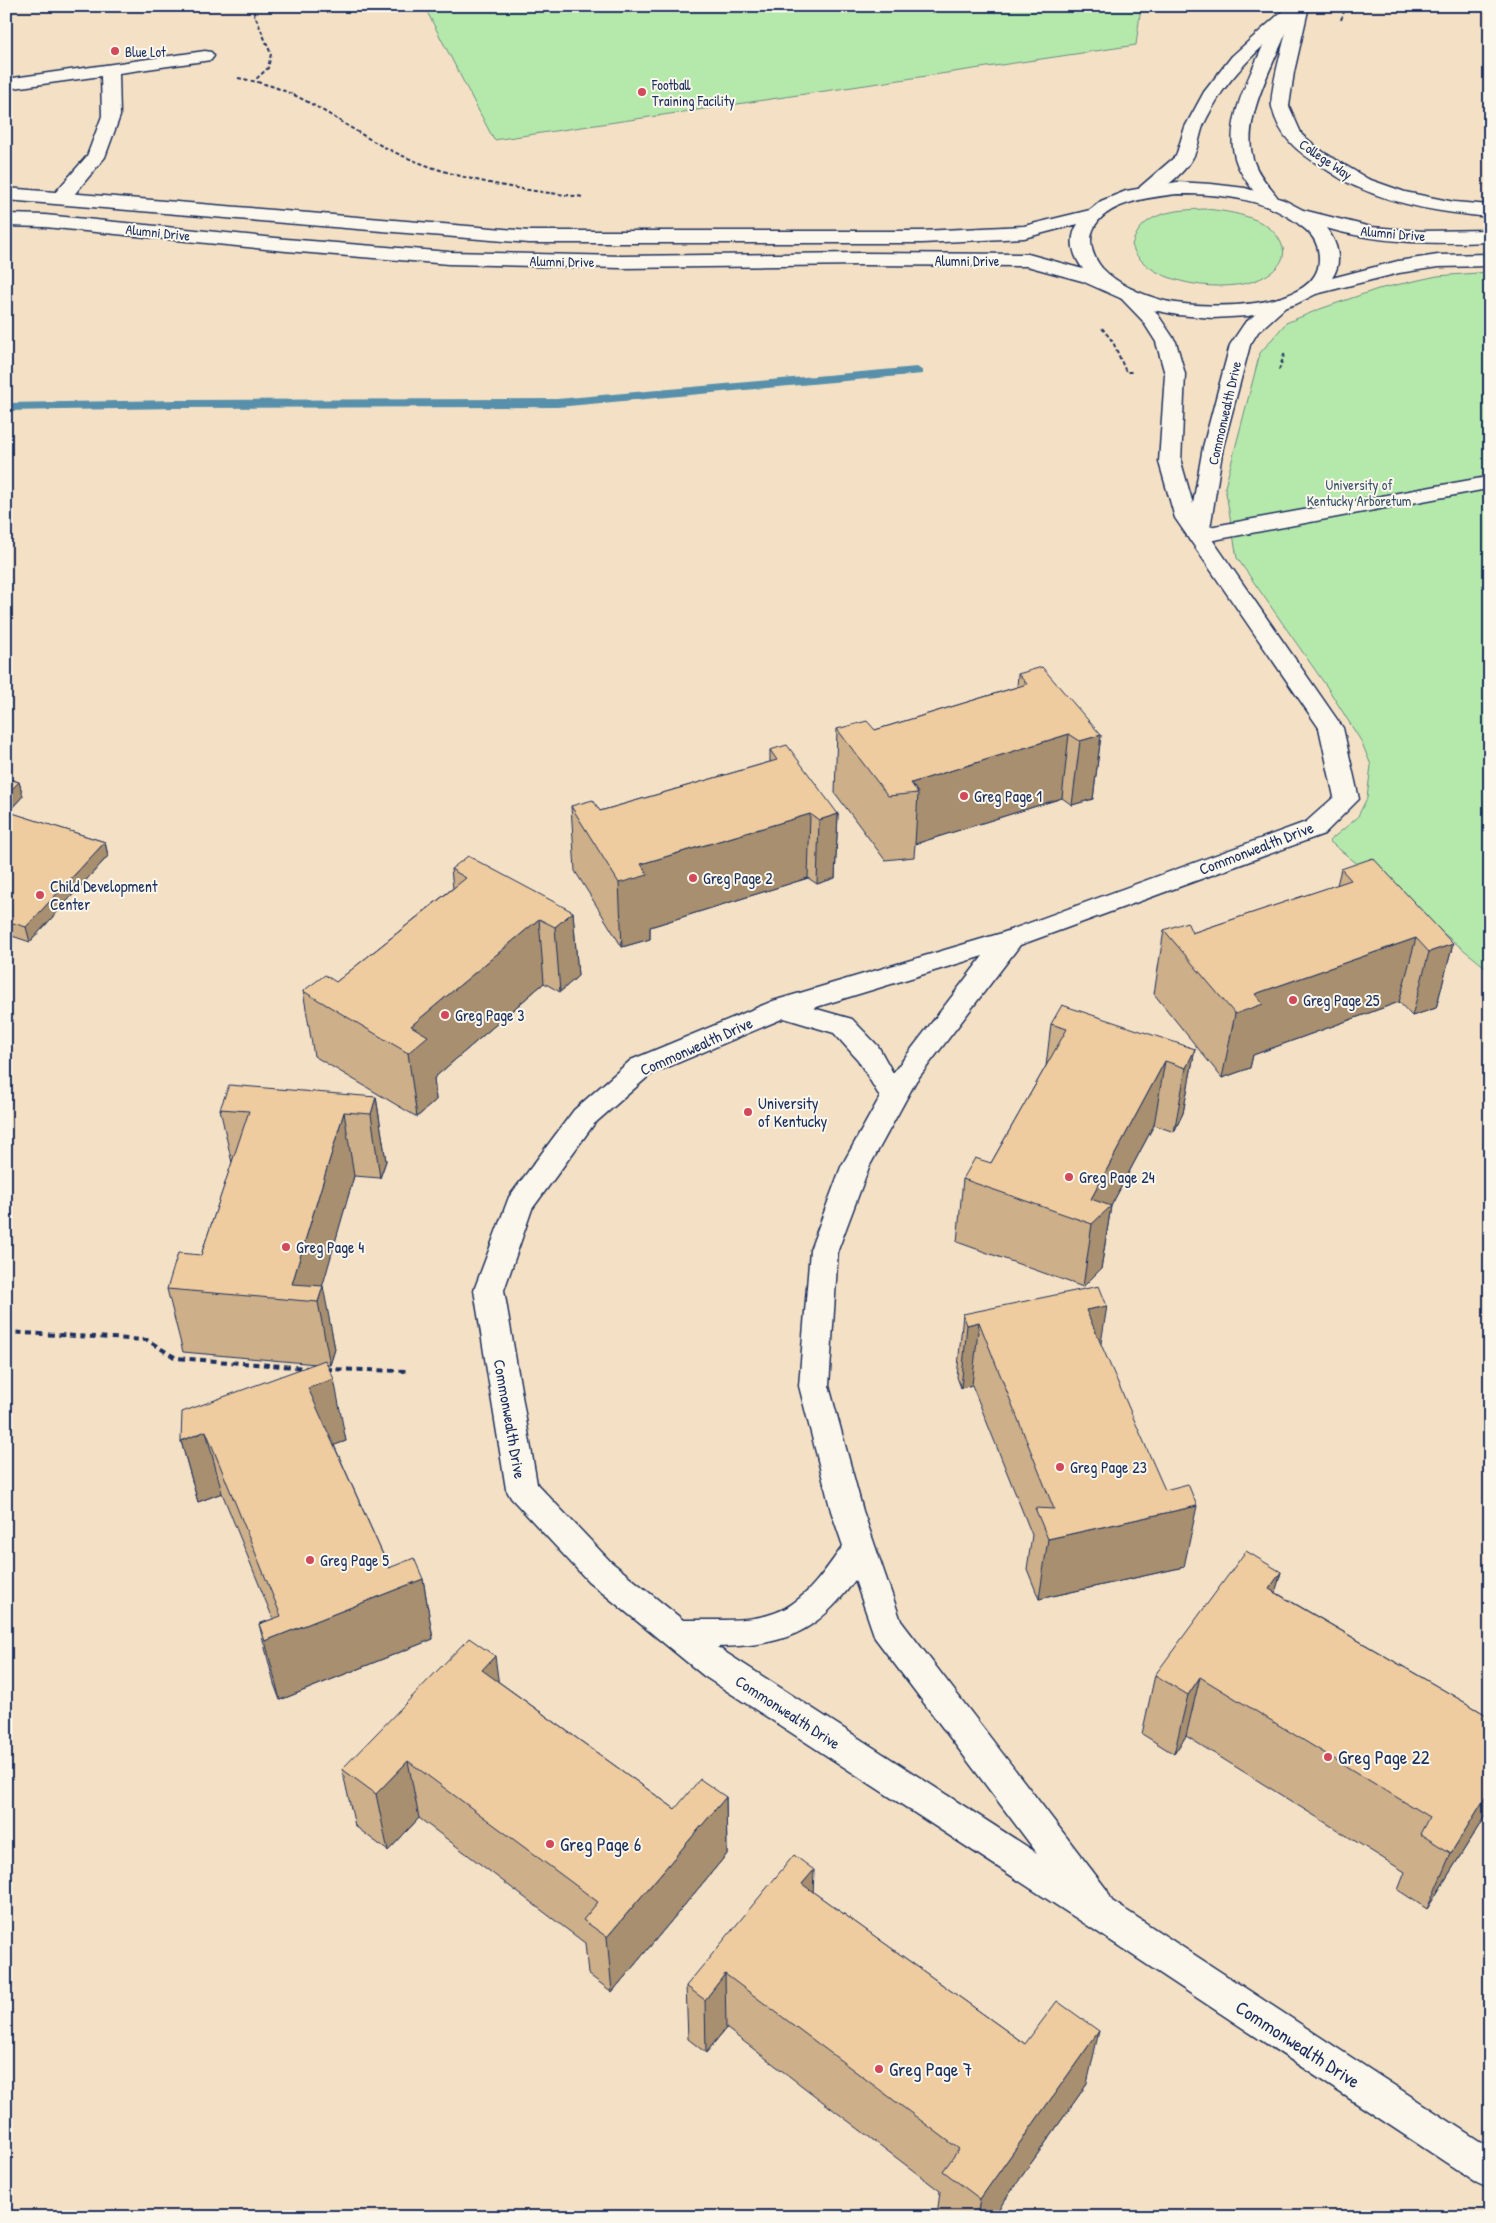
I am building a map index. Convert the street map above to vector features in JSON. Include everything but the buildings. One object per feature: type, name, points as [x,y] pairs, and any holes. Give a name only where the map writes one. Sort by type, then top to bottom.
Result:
[{"type":"street","name":"College Way","points":[[1147,191],[1164,178],[1184,158],[1194,128],[1213,92],[1238,60],[1300,6]]},
{"type":"street","name":"College Way","points":[[1300,6],[1284,72],[1280,106],[1294,138],[1317,156],[1362,183],[1400,197],[1454,208],[1490,211]]},
{"type":"street","name":"College Way","points":[[1271,201],[1257,182],[1246,162],[1241,141],[1244,117],[1283,20]]},
{"type":"street","points":[[6,84],[204,56]]},
{"type":"street","points":[[45,221],[61,198],[96,157],[111,116],[110,69]]},
{"type":"street","points":[[1147,191],[1177,188],[1210,188],[1242,192],[1271,201],[1298,213],[1316,228],[1327,243],[1330,260],[1324,276],[1310,290]]},
{"type":"street","name":"Alumni Drive","points":[[6,194],[530,237],[922,237],[1024,232],[1094,214],[1126,197],[1147,191]]},
{"type":"street","name":"Alumni Drive","points":[[1298,213],[1354,230],[1387,234],[1451,237],[1490,236]]},
{"type":"street","points":[[1094,214],[1084,228],[1080,243],[1085,259],[1096,274],[1121,291],[1155,304],[1186,310],[1211,312],[1250,310],[1279,304]]},
{"type":"street","name":"Alumni Drive","points":[[6,220],[45,221],[286,245],[449,258],[622,262],[863,259],[1028,260],[1090,277],[1121,291]]},
{"type":"street","name":"Alumni Drive","points":[[1279,304],[1310,290],[1398,267],[1438,261],[1490,260]]},
{"type":"street","name":"Commonwealth Drive","points":[[1121,291],[1149,316],[1166,342],[1175,374],[1170,462],[1186,518],[1331,728],[1340,761],[1347,799],[1315,828],[1010,939],[782,1008],[641,1066],[584,1117],[519,1205],[489,1290],[522,1489],[599,1571],[716,1666],[1106,1917],[1490,2170]]},
{"type":"street","name":"Commonwealth Drive","points":[[1198,536],[1213,447],[1240,345],[1252,328],[1279,304]]},
{"type":"street","points":[[1198,536],[1487,483]]},
{"type":"street","name":"Commonwealth Drive","points":[[1010,939],[906,1075],[855,1167],[824,1250],[814,1386],[847,1511],[887,1628],[1106,1917]]},
{"type":"street","points":[[782,1008],[843,1026],[868,1053],[894,1098]]},
{"type":"street","points":[[677,1634],[751,1631],[791,1623],[817,1604],[860,1548]]},
{"type":"path","points":[[251,6],[271,54],[268,68],[255,81]]},
{"type":"path","points":[[1338,26],[1346,6]]},
{"type":"path","points":[[230,77],[255,81],[287,90],[313,103],[391,150],[424,165],[466,179],[520,191],[587,197]]},
{"type":"path","points":[[1098,321],[1113,342],[1126,372],[1135,372]]},
{"type":"path","points":[[1278,373],[1288,345]]},
{"type":"path","points":[[6,1332],[148,1340],[176,1358],[354,1372],[408,1371]]},
{"type":"shaded area","name":"University of Kentucky","points":[[6,6],[1490,6],[1490,2217],[6,2217]]},
{"type":"green space","name":"Football Training Facility","points":[[424,6],[1141,6],[1136,45],[494,140]]},
{"type":"green space","points":[[1206,209],[1239,214],[1262,223],[1271,229],[1278,238],[1284,252],[1282,260],[1277,267],[1271,273],[1254,281],[1237,285],[1200,285],[1165,276],[1150,268],[1136,255],[1132,245],[1143,225],[1151,219],[1183,210]]},
{"type":"green space","name":"University of Kentucky Arboretum","points":[[1490,272],[1490,971],[1329,841],[1357,818],[1367,798],[1371,765],[1361,741],[1327,687],[1237,558],[1225,487],[1260,353],[1286,323],[1378,289],[1437,276]]},
{"type":"waterway","points":[[6,407],[177,404],[557,403],[917,371]]},
{"type":"place","name":"Blue Lot","points":[[115,51]]},
{"type":"place","name":"Football Training Facility","points":[[642,92]]},
{"type":"place","name":"Greg Page 1","points":[[964,796]]},
{"type":"place","name":"Greg Page 2","points":[[693,878]]},
{"type":"place","name":"Child Development Center","points":[[40,895]]},
{"type":"place","name":"Greg Page 25","points":[[1293,1000]]},
{"type":"place","name":"Greg Page 3","points":[[445,1015]]},
{"type":"place","name":"University of Kentucky","points":[[748,1112]]},
{"type":"place","name":"Greg Page 24","points":[[1069,1177]]},
{"type":"place","name":"Greg Page 4","points":[[286,1247]]},
{"type":"place","name":"Greg Page 23","points":[[1060,1467]]},
{"type":"place","name":"Greg Page 5","points":[[310,1560]]},
{"type":"place","name":"Greg Page 22","points":[[1328,1757]]},
{"type":"place","name":"Greg Page 6","points":[[550,1844]]},
{"type":"place","name":"Greg Page 7","points":[[879,2069]]}]
